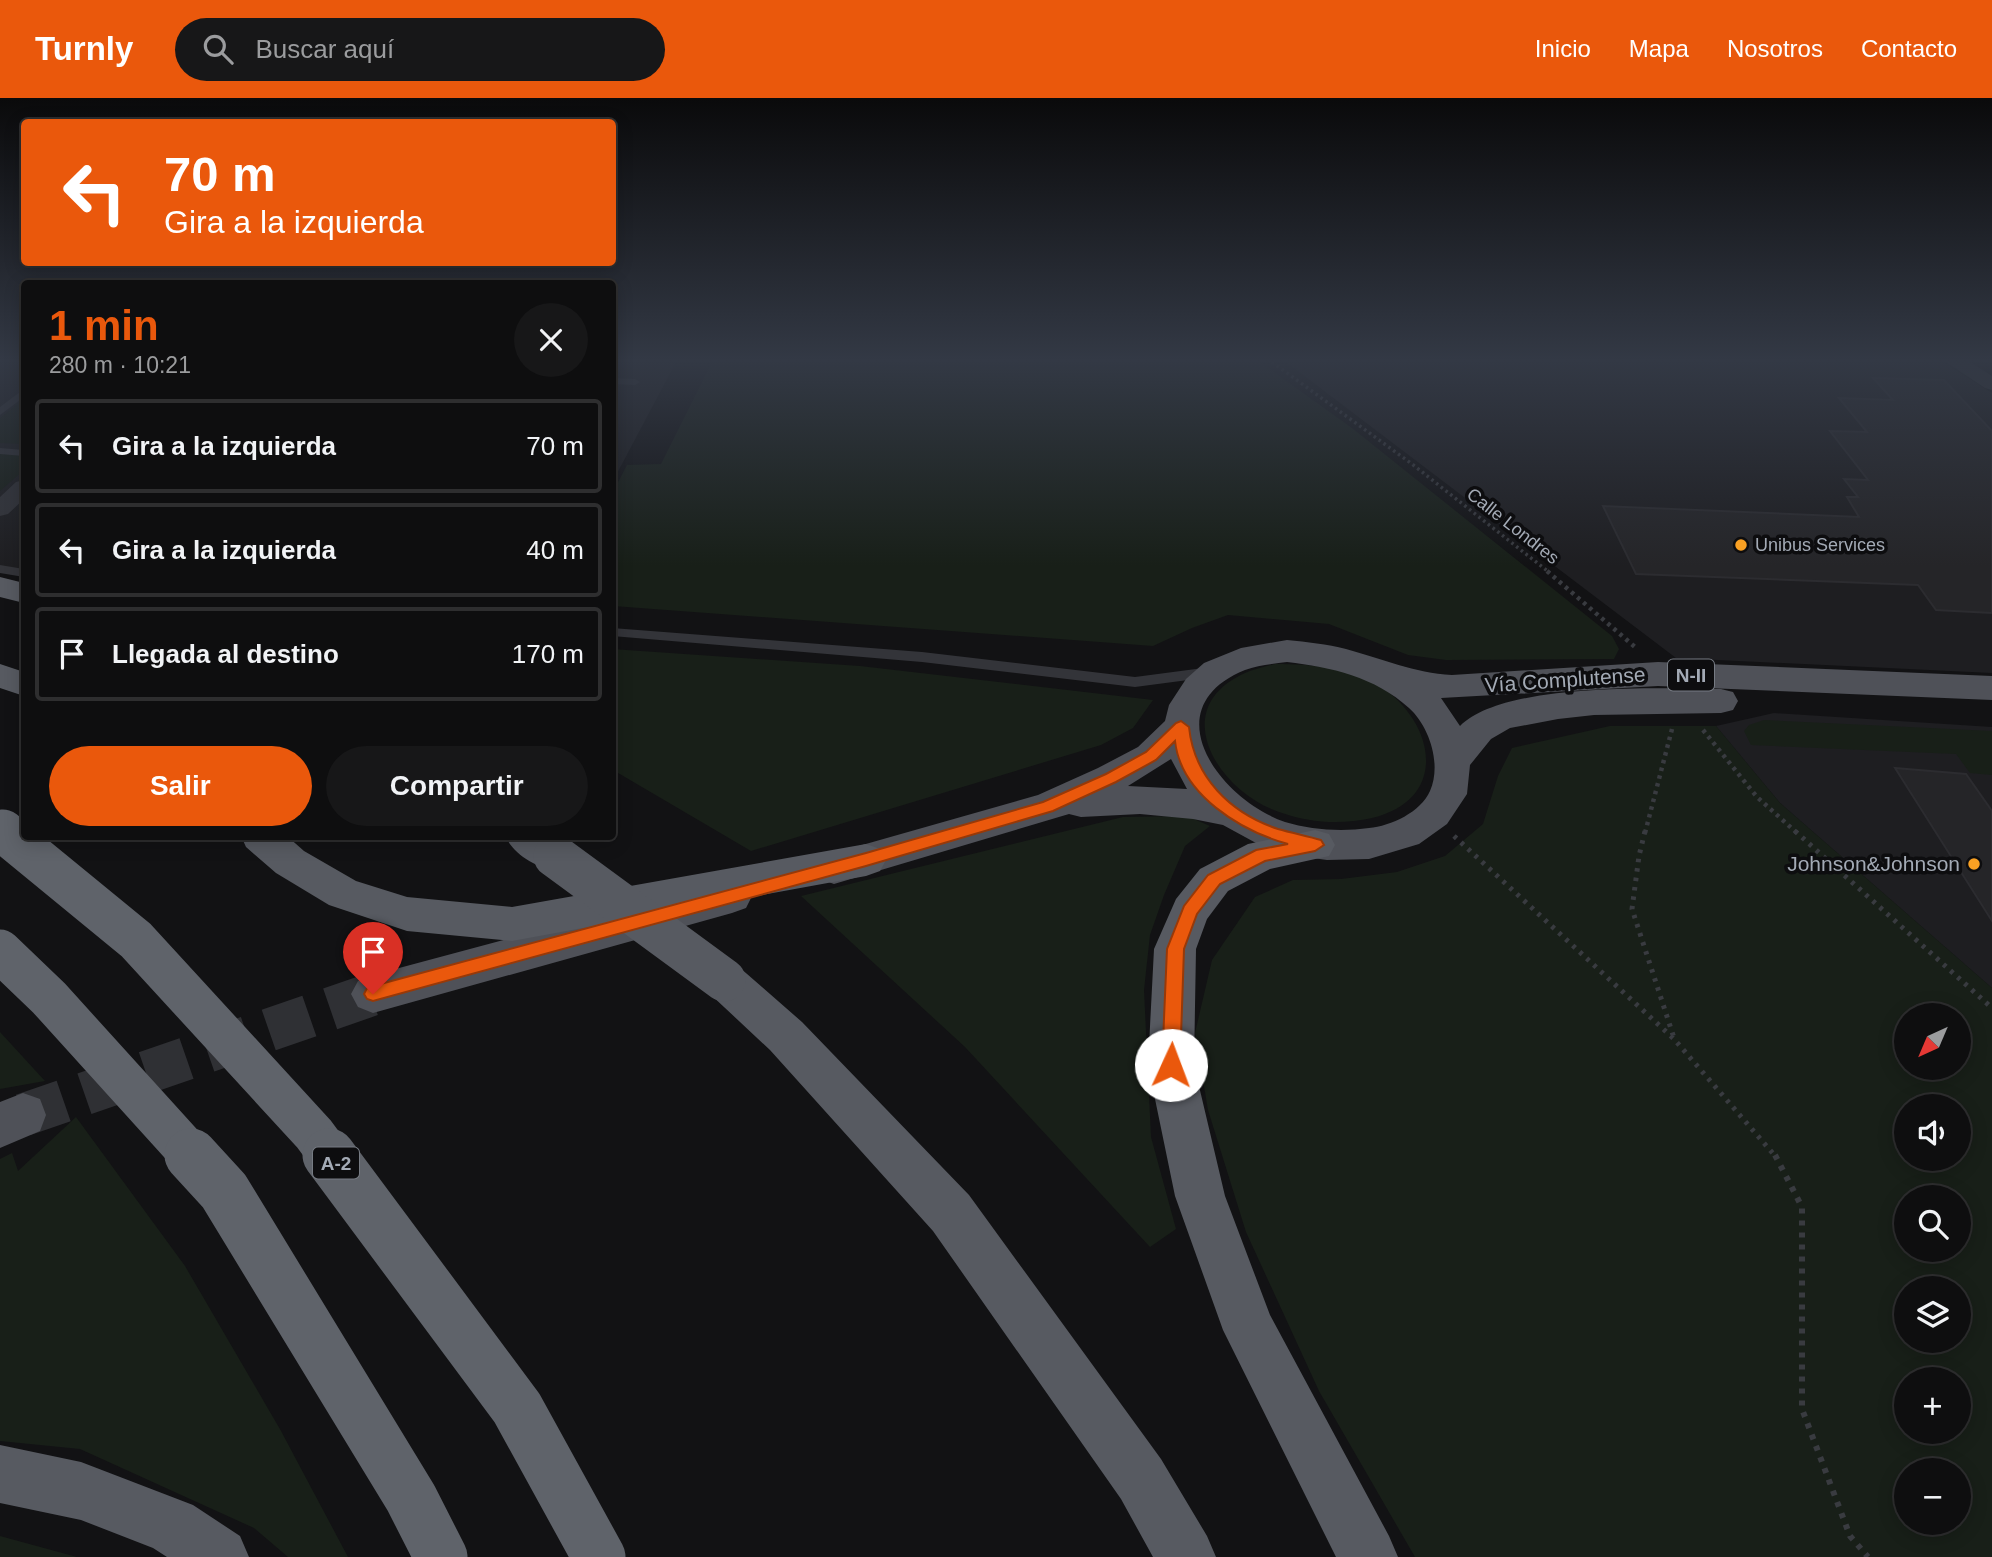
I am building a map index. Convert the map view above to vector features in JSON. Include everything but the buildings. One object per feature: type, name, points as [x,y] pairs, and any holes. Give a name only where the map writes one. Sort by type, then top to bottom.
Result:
[{"type":"highway","points":[[0,587],[21,592]]},
{"type":"highway","points":[[0,676],[21,683]]},
{"type":"highway","name":"A-2","points":[[0,829],[136,940],[314,1134],[517,1408],[599,1557]]},
{"type":"highway","points":[[265,840],[290,862],[343,893],[407,914],[512,924],[866,860]]},
{"type":"highway","points":[[1315,845],[1262,855],[1226,873],[1214,880],[1190,911],[1175,949],[1171,1065],[1200,1196],[1249,1330],[1368,1557]]},
{"type":"highway","points":[[540,846],[724,980],[786,1036],[951,1213],[1141,1479],[1186,1557]]},
{"type":"highway","points":[[0,951],[49,998],[224,1191],[411,1498],[442,1557]]},
{"type":"highway","points":[[0,1474],[81,1491],[172,1526],[219,1557]]},
{"type":"main road","points":[[1313,652],[1367,665],[1392,678],[1422,701],[1444,729],[1454,759],[1451,790],[1433,817],[1402,836],[1362,846],[1315,845],[1271,833],[1233,812],[1210,793],[1193,771],[1184,749],[1181,727],[1186,705],[1198,686],[1217,670],[1261,654],[1313,652]]},
{"type":"main road","name":"Vía Complutense","points":[[1392,678],[1429,686],[1452,687],[1658,674],[1992,688]]},
{"type":"main road","name":"Vía Complutense","points":[[1454,759],[1479,729],[1520,711],[1590,704],[1789,700],[1992,710]]},
{"type":"main road","points":[[373,994],[866,860],[1048,807],[1151,756],[1181,727]]},
{"type":"main road","points":[[1048,807],[1132,798],[1184,802],[1233,812]]},
{"type":"street","points":[[0,509],[21,490]]},
{"type":"lane","points":[[0,451],[21,453]]},
{"type":"lane","points":[[0,569],[21,572]]},
{"type":"lane","points":[[616,632],[922,657],[1135,682],[1217,670]]},
{"type":"path","name":"Calle Londres","points":[[1368,430],[1569,587],[1646,656],[1658,674]]},
{"type":"path","points":[[1680,701],[1757,797],[1992,1008]]},
{"type":"path","points":[[1674,1039],[1632,909],[1639,856],[1680,701]]},
{"type":"path","points":[[1433,817],[1674,1039],[1773,1151],[1802,1207],[1802,1409],[1850,1536],[1868,1557]]},
{"type":"shaded area","points":[[0,430],[21,430],[21,572],[0,569]]},
{"type":"shaded area","points":[[0,430],[21,430],[21,444],[0,443]]},
{"type":"shaded area","points":[[616,430],[640,430],[616,475]]},
{"type":"shaded area","points":[[678,430],[1355,430],[1612,636],[1619,649],[1614,659],[1446,660],[1408,655],[1329,624],[1228,615],[1153,646],[616,606],[616,486],[627,465],[661,464]]},
{"type":"shaded area","points":[[1376,430],[1992,430],[1992,673],[1676,658]]},
{"type":"shaded area","points":[[0,454],[21,455],[21,473],[0,491]]},
{"type":"shaded area","points":[[616,649],[860,666],[1153,700],[1133,728],[1101,745],[751,851],[616,772]]},
{"type":"shaded area","points":[[1275,664],[1341,670],[1378,685],[1397,700],[1412,718],[1422,737],[1426,758],[1424,777],[1414,794],[1397,808],[1372,818],[1326,822],[1279,812],[1257,802],[1237,787],[1221,769],[1210,748],[1205,728],[1208,707],[1221,688],[1245,673]]},
{"type":"shaded area","points":[[1774,713],[1992,727],[1992,988],[1780,803],[1716,726]]},
{"type":"shaded area","points":[[1764,720],[1992,731],[1992,775],[1970,773],[1956,754],[1751,745],[1744,731],[1749,725]]},
{"type":"shaded area","points":[[1610,726],[1716,726],[1780,803],[1992,988],[1992,1557],[1415,1557],[1319,1391],[1246,1232],[1208,1110],[1195,1033],[1212,960],[1255,897],[1293,880],[1341,879],[1397,872],[1445,856],[1483,824],[1498,776],[1512,748]]},
{"type":"shaded area","points":[[1187,816],[1210,826],[1185,846],[1164,895],[1150,935],[1144,990],[1151,1137],[1176,1229],[1150,1247],[965,1047],[801,896],[1123,817]]},
{"type":"shaded area","points":[[0,1032],[45,1081],[0,1089]]},
{"type":"shaded area","points":[[76,1117],[185,1266],[281,1431],[348,1557],[288,1557],[254,1528],[80,1449],[0,1441],[0,1159],[12,1153],[18,1171]]},
{"type":"shaded area","points":[[0,1536],[77,1557],[0,1557]]},
{"type":"tunnel","points":[[23,1115],[373,994]]},
{"type":"place","name":"Unibus Services","points":[[1741,545]]},
{"type":"place","name":"Johnson&Johnson","points":[[1974,864]]},
{"type":"route","points":[[373,994],[866,860],[971,827],[1048,807],[1151,756],[1181,727],[1184,749],[1193,771],[1210,793],[1233,812],[1271,833],[1315,845],[1262,855],[1214,880],[1190,911],[1175,949],[1171,1065]]}]
